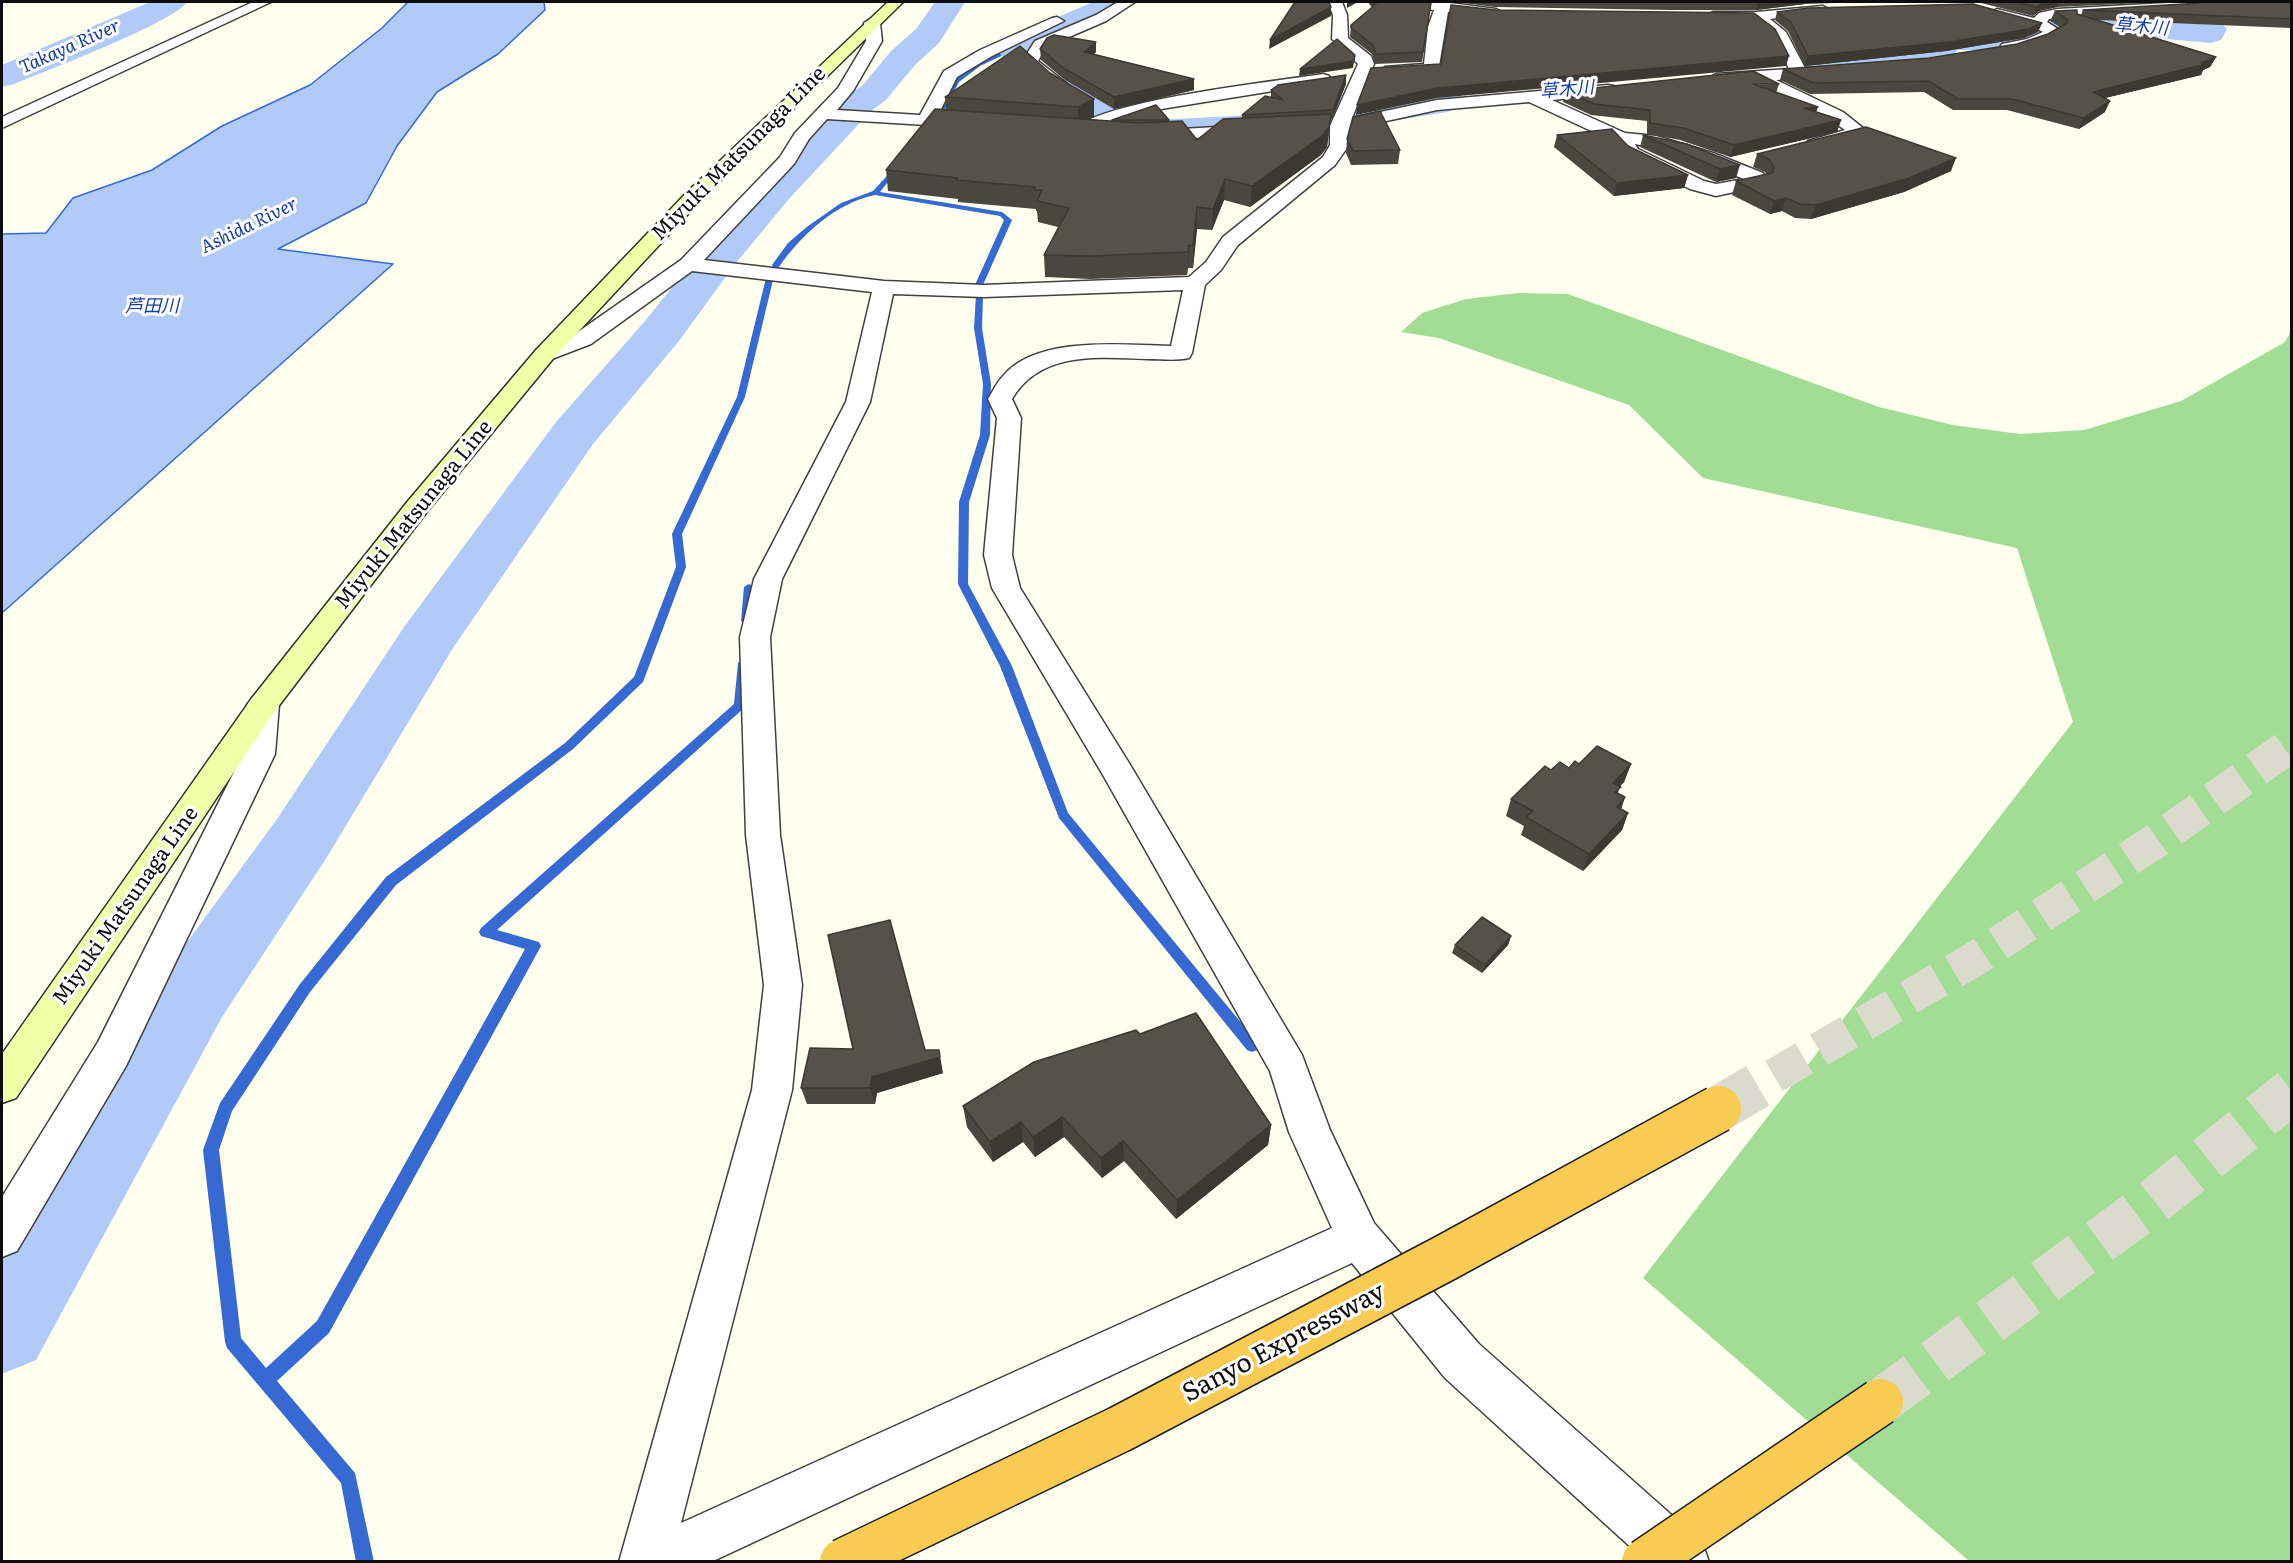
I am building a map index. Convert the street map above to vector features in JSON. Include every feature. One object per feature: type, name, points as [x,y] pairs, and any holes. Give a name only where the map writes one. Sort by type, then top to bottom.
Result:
[{"type":"highway","name":"Sanyo Expressway","points":[[843,1562],[1120,1429],[1445,1258],[1718,1109]]},
{"type":"highway","points":[[1645,1562],[1880,1402]]},
{"type":"main road","name":"Miyuki Matsunaga Line","points":[[2,1086],[263,705],[417,507],[544,355],[696,194],[896,2]]},
{"type":"street","points":[[2,123],[264,2]]},
{"type":"street","points":[[1070,94],[1038,70],[1030,61],[1040,44],[1101,18],[1128,2]]},
{"type":"street","points":[[1335,2],[1340,15],[1340,39],[1365,59],[1366,64],[1343,121],[1340,147],[1329,161],[1230,241],[1214,266],[1195,284],[1181,353],[1057,355],[1033,363],[1006,384],[1000,399],[1009,418],[998,555],[1006,588],[1117,771],[1288,1067],[1310,1132],[1359,1238],[1462,1361],[1685,1562]]},
{"type":"street","points":[[1403,2],[1515,13]]},
{"type":"street","points":[[2042,26],[2044,16],[2057,13],[2190,7],[2193,2]]},
{"type":"street","points":[[933,122],[950,74],[986,53],[1089,6]]},
{"type":"street","points":[[1112,125],[1153,105],[1361,72],[1432,69],[1436,27],[1442,6]]},
{"type":"street","points":[[1981,8],[2053,31],[2048,36],[2029,44],[1988,51]]},
{"type":"street","points":[[1703,16],[1756,16],[1839,9]]},
{"type":"street","points":[[1756,16],[1781,35],[1798,71]]},
{"type":"street","points":[[840,115],[845,91],[874,41],[872,23]]},
{"type":"street","points":[[1701,80],[1798,71],[1842,70]]},
{"type":"street","points":[[1752,75],[1837,116],[1854,128],[1853,135],[1795,150]]},
{"type":"street","points":[[1320,127],[1437,105],[1531,99],[1621,89]]},
{"type":"street","points":[[1531,99],[1560,108],[1621,138],[1660,142],[1728,165],[1756,177],[1759,181],[1716,190],[1697,185],[1632,153],[1621,138]]},
{"type":"street","points":[[1091,105],[1112,125]]},
{"type":"street","points":[[544,355],[583,339],[695,264],[788,160],[801,137],[840,115],[987,126]]},
{"type":"street","points":[[1074,132],[1112,125],[1267,130]]},
{"type":"street","points":[[1728,165],[1756,159]]},
{"type":"street","points":[[695,264],[884,287],[984,291],[1195,284]]},
{"type":"street","points":[[645,1562],[772,1090],[783,985],[763,835],[755,637],[768,579],[858,402],[884,287]]},
{"type":"street","points":[[2,1236],[112,1054],[259,754],[263,705]]},
{"type":"street","points":[[652,1562],[1359,1238]]},
{"type":"green space","points":[[1519,293],[1568,294],[1879,407],[1953,425],[2020,434],[2084,430],[2181,401],[2285,342],[2291,331],[2291,1561],[1969,1561],[1643,1278],[2073,722],[2017,548],[1703,478],[1629,405],[1439,338],[1401,332],[1422,313],[1466,299]]},
{"type":"water","name":"芦田川","points":[[408,2],[544,2],[545,10],[498,54],[437,92],[397,146],[366,203],[278,249],[393,264],[2,613],[2,234],[46,233],[73,198],[152,170],[222,126],[310,85],[382,28]]},
{"type":"building","points":[[1295,2],[1329,2],[1331,7],[1270,40]]},
{"type":"building","points":[[1374,2],[1431,3],[1423,52],[1376,54],[1373,45],[1351,28],[1351,25],[1376,4]]},
{"type":"building","points":[[2014,2],[2047,2],[2037,7]]},
{"type":"building","points":[[2292,2],[2292,19],[2083,10],[2200,3]]},
{"type":"building","points":[[1973,4],[2042,23],[2028,29],[1949,42],[1808,56],[1791,22],[1777,12],[1808,8]]},
{"type":"building","points":[[1451,5],[1496,10],[1754,13],[1775,29],[1789,56],[1438,88],[1357,105],[1371,68],[1441,64]]},
{"type":"building","points":[[2077,10],[2077,14],[2216,57],[2201,63],[2206,64],[2093,92],[2110,101],[2084,118],[2012,99],[1958,99],[1928,81],[1814,83],[1783,69],[1929,58],[2017,44],[2048,34],[2067,23],[2067,19],[2055,11]]},
{"type":"building","points":[[1054,35],[1096,42],[1084,52],[1194,79],[1114,97],[1065,69],[1040,49],[1047,38]]},
{"type":"building","points":[[1337,39],[1355,55],[1354,61],[1300,69]]},
{"type":"building","points":[[1020,46],[1050,73],[1094,99],[1078,107],[945,97]]},
{"type":"building","points":[[1753,71],[1779,84],[1753,84],[1818,107],[1804,108],[1841,120],[1734,145],[1683,128],[1650,123],[1650,110],[1594,104],[1566,91]]},
{"type":"building","points":[[1346,75],[1333,110],[1242,115],[1265,96],[1283,100],[1271,90],[1278,85]]},
{"type":"building","points":[[1156,105],[1169,120],[1112,120]]},
{"type":"building","points":[[935,109],[1139,123],[1182,121],[1197,140],[1223,119],[1331,114],[1329,127],[1323,135],[1252,186],[1225,179],[1213,209],[1197,207],[1193,246],[1189,245],[1188,252],[1090,256],[1044,255],[1069,208],[1037,201],[1042,190],[1034,190],[1035,187],[956,180],[958,178],[886,170]]},
{"type":"building","points":[[1380,111],[1400,150],[1353,151],[1347,139],[1353,117]]},
{"type":"building","points":[[1866,127],[1956,158],[1909,178],[1816,205],[1800,204],[1786,198],[1774,201],[1736,181],[1772,173],[1774,167],[1769,159],[1757,154]]},
{"type":"building","points":[[1612,129],[1628,146],[1688,175],[1617,183],[1557,135]]},
{"type":"building","points":[[1643,135],[1687,144],[1740,165],[1720,169]]},
{"type":"building","points":[[1597,746],[1631,764],[1613,783],[1621,787],[1615,792],[1625,797],[1617,807],[1628,813],[1589,854],[1526,817],[1533,811],[1511,799],[1545,766],[1551,770],[1560,762],[1569,768],[1575,761],[1579,764]]},
{"type":"building","points":[[1482,917],[1511,936],[1485,965],[1455,945]]},
{"type":"building","points":[[890,920],[925,1050],[939,1050],[940,1057],[872,1077],[870,1088],[801,1088],[810,1048],[853,1049],[828,935]]},
{"type":"building","points":[[1196,1013],[1271,1125],[1177,1200],[1123,1141],[1101,1158],[1062,1117],[1033,1137],[1021,1122],[990,1142],[963,1106],[1034,1062],[1136,1030],[1140,1034]]},
{"type":"waterway","name":"Takaya River","points":[[2,77],[142,18],[172,2]]},
{"type":"waterway","points":[[2,1326],[194,994],[302,838],[426,641],[574,433],[662,331],[717,259],[774,192],[857,104],[874,93],[903,58],[928,36],[950,2]]},
{"type":"waterway","name":"草木川","points":[[1114,2],[1099,11],[1012,49],[1037,78],[1124,130],[1137,132],[1310,123],[1447,101]]},
{"type":"waterway","name":"草木川","points":[[1820,69],[1935,56],[1939,55],[1943,44],[1951,40],[2036,39],[2047,23],[2066,16],[2104,24],[2210,33],[2211,29],[2197,14],[2198,2]]},
{"type":"waterway","points":[[935,123],[957,81],[978,65],[1012,49]]},
{"type":"waterway","points":[[875,193],[896,168]]},
{"type":"waterway","points":[[776,265],[791,244],[810,227],[855,199],[875,193]]},
{"type":"waterway","points":[[875,193],[1002,214],[1008,220],[979,285]]},
{"type":"waterway","points":[[266,1380],[233,1342],[211,1150],[225,1108],[305,988],[391,881],[569,746],[639,679],[681,567],[677,534],[741,397],[769,280]]},
{"type":"waterway","points":[[979,297],[978,328],[987,384],[985,435],[964,502],[963,584],[1006,666],[1063,815],[1252,1046]]},
{"type":"waterway","points":[[746,621],[749,587]]},
{"type":"waterway","points":[[266,1380],[323,1327],[534,946],[486,932],[740,705],[743,663]]},
{"type":"waterway","points":[[266,1380],[349,1479],[365,1562]]},
{"type":"tunnel","points":[[1774,1076],[1973,960],[2157,840],[2292,744]]},
{"type":"tunnel","points":[[1718,1109],[1776,1075]]},
{"type":"tunnel","points":[[1880,1402],[2149,1205],[2292,1091]]},
{"type":"water label","name":"Ashida River","points":[[249,226]]}]
